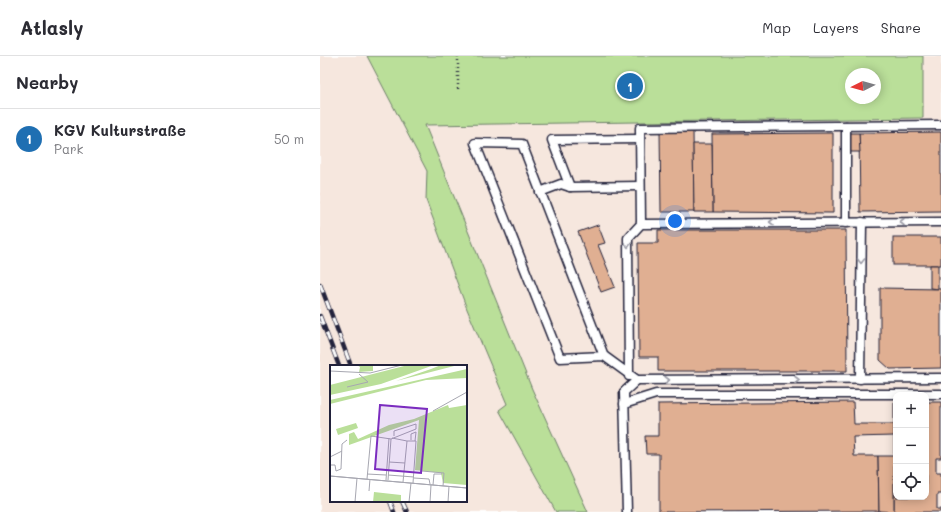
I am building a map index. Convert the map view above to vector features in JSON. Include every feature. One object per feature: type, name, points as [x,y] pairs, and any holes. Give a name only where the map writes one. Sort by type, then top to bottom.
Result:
[{"type":"lane","points":[[629,376],[628,238],[641,224],[640,128],[941,125]]},
{"type":"lane","points":[[846,126],[846,223]]},
{"type":"lane","points":[[570,187],[552,140],[640,138]]},
{"type":"lane","points":[[604,356],[560,358],[474,144],[522,144],[604,356],[629,376],[637,380],[941,378]]},
{"type":"lane","points":[[540,192],[561,184],[570,187],[640,186]]},
{"type":"lane","points":[[860,379],[862,222]]},
{"type":"lane","points":[[641,224],[941,222]]},
{"type":"lane","points":[[627,512],[624,392],[637,380]]},
{"type":"lane","points":[[624,404],[656,394],[941,394]]},
{"type":"path","points":[[458,56],[458,90]]},
{"type":"shaded area","points":[[320,56],[397,56],[425,125],[923,118],[923,56],[941,56],[941,512],[320,512]]},
{"type":"green space","points":[[367,56],[923,56],[923,118],[425,125],[532,389],[588,512],[556,512],[499,410],[507,404],[467,309],[426,200],[427,171]]},
{"type":"building","points":[[660,131],[693,131],[694,212],[661,212]]},
{"type":"building","points":[[941,132],[941,211],[860,212],[859,133]]},
{"type":"building","points":[[833,133],[833,213],[713,212],[712,134]]},
{"type":"building","points":[[849,133],[859,133],[860,152],[849,152]]},
{"type":"building","points":[[693,144],[712,144],[713,212],[694,212]]},
{"type":"building","points":[[598,225],[605,243],[598,245],[615,287],[601,292],[578,232]]},
{"type":"building","points":[[658,230],[846,230],[847,371],[658,371],[658,357],[639,357],[638,243],[658,243]]},
{"type":"building","points":[[893,237],[941,237],[941,265],[893,265]]},
{"type":"building","points":[[930,265],[938,265],[938,289],[930,288]]},
{"type":"building","points":[[880,288],[941,289],[941,368],[890,369],[880,360]]},
{"type":"building","points":[[853,402],[854,424],[893,424],[893,436],[853,437],[854,456],[878,456],[879,511],[659,512],[659,454],[646,454],[645,436],[658,436],[658,404]]},
{"type":"building","points":[[929,402],[941,402],[941,458],[936,458],[936,473],[941,473],[941,494],[937,494],[937,509],[941,509],[941,512],[894,512],[894,500],[929,500]]},
{"type":"building","points":[[878,456],[893,456],[894,512],[879,511]]},
{"type":"railway","points":[[320,284],[351,365]]},
{"type":"railway","points":[[320,316],[339,365]]},
{"type":"railway","points":[[390,502],[394,512]]},
{"type":"railway","points":[[402,502],[407,512]]},
{"type":"place","name":"KGV Kulturstraße","points":[[630,86]]}]
